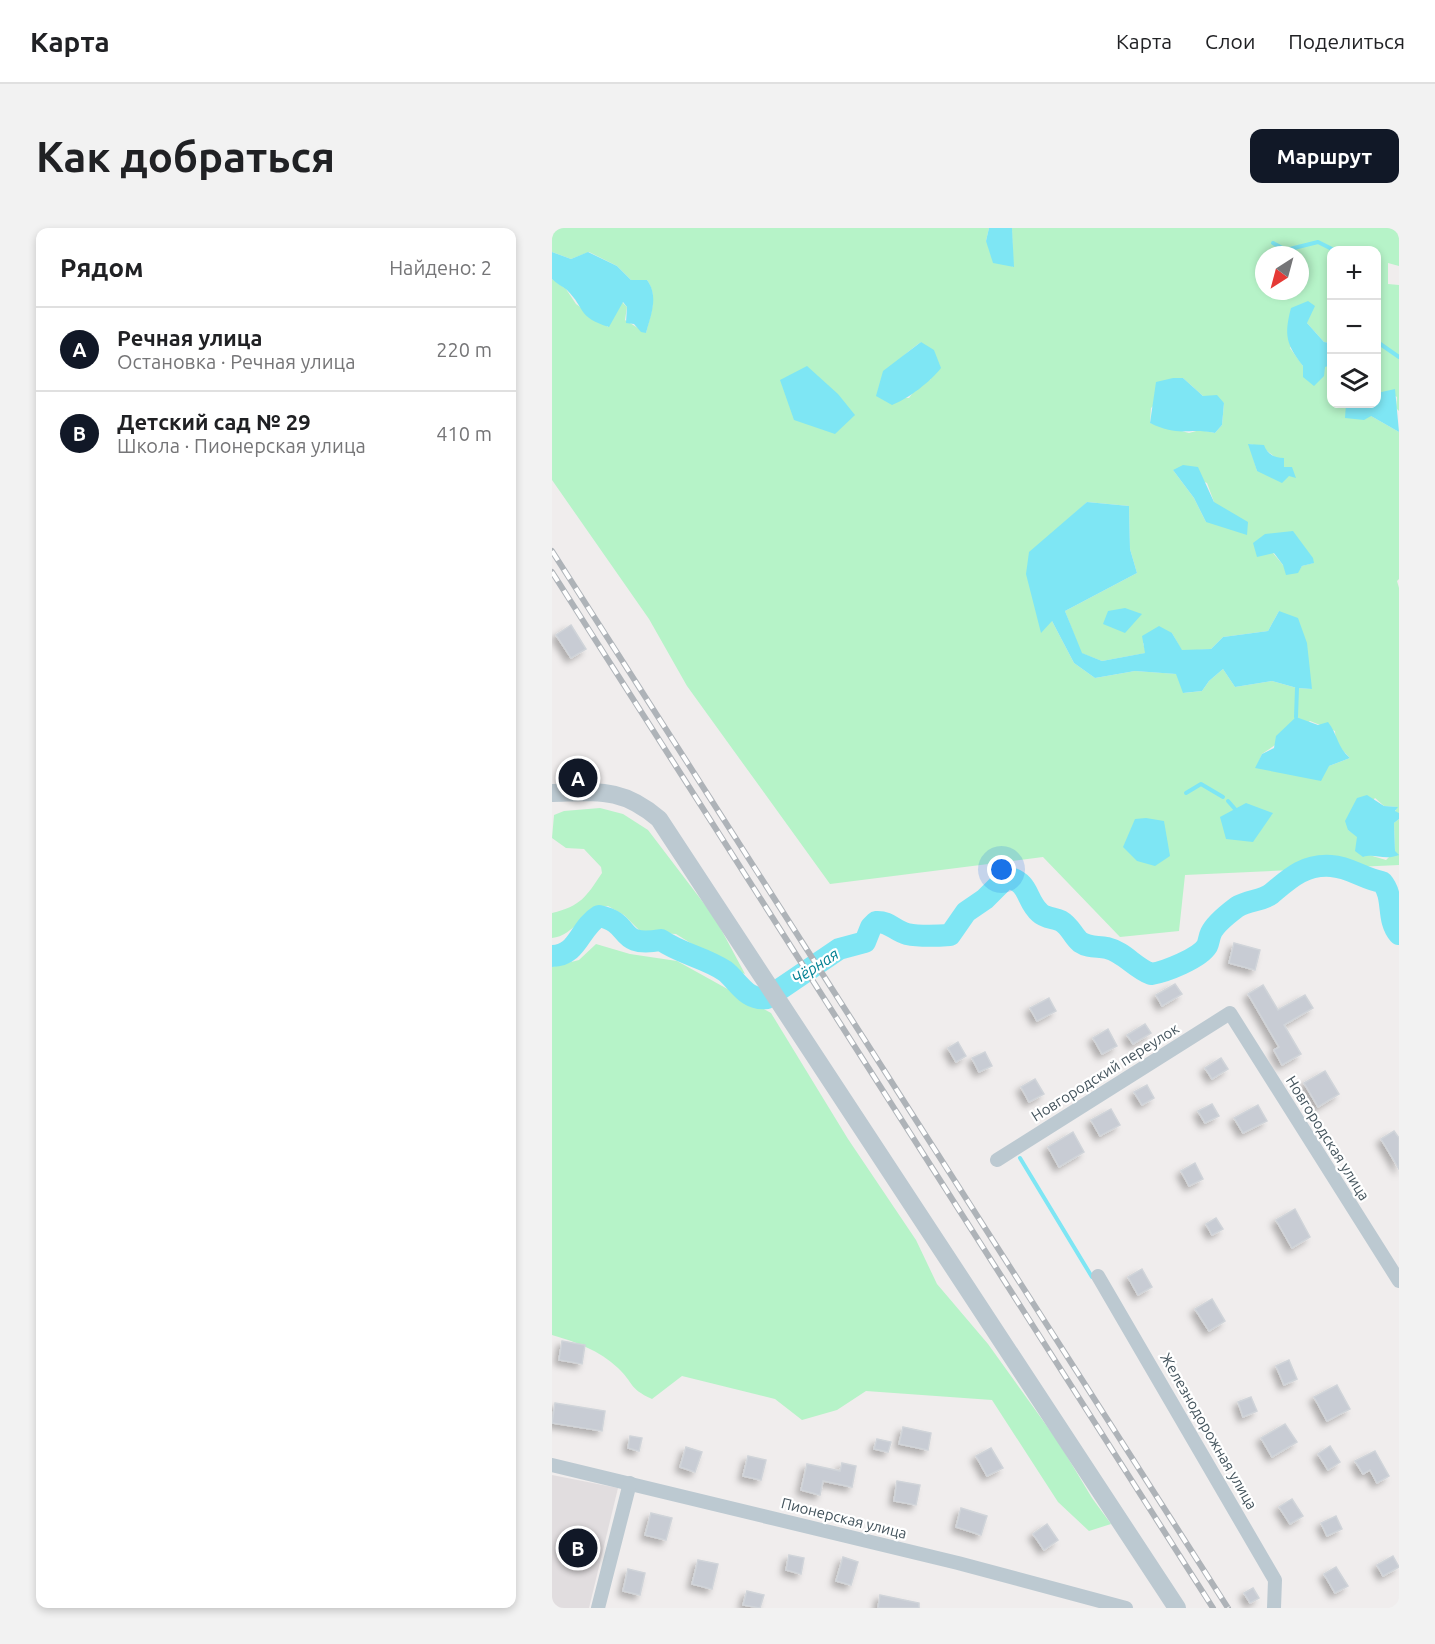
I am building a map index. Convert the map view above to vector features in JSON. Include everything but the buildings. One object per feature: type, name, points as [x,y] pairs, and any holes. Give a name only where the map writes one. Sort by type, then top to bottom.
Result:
[{"type":"street","points":[[552,793],[606,792],[626,796],[644,806],[659,819],[1177,1608]]},
{"type":"street","name":"Новгородский переулок","points":[[997,1160],[1230,1013]]},
{"type":"street","name":"Новгородская улица","points":[[1230,1013],[1399,1281]]},
{"type":"street","name":"Железнодорожная улица","points":[[1098,1276],[1275,1580],[1274,1608]]},
{"type":"street","name":"Пионерская улица","points":[[552,1464],[958,1563],[1126,1608]]},
{"type":"street","points":[[598,1608],[630,1483]]},
{"type":"shaded area","points":[[552,1475],[618,1488],[589,1608],[552,1608]]},
{"type":"green space","points":[[552,228],[989,228],[986,241],[1013,267],[1012,228],[1399,228],[1399,266],[1388,263],[1388,284],[1399,285],[1399,411],[1396,408],[1397,397],[1387,392],[1381,393],[1381,246],[1327,246],[1327,342],[1307,323],[1290,348],[1303,366],[1327,365],[1327,408],[1350,408],[1371,416],[1399,432],[1399,579],[1397,581],[1399,588],[1399,813],[1395,812],[1397,807],[1384,806],[1375,798],[1348,830],[1357,836],[1369,855],[1386,860],[1395,851],[1394,823],[1399,819],[1399,865],[1185,875],[1179,931],[1120,937],[1043,857],[830,884],[687,686],[649,619],[552,480],[552,279],[566,289],[576,304],[608,327],[622,302],[627,307],[625,320],[646,333],[653,299],[651,286],[647,280],[631,280],[617,266],[589,252],[571,259],[552,252]],"holes":[[[921,342],[931,379],[916,388],[909,398],[877,396],[889,372]],[[1183,378],[1203,396],[1224,403],[1222,425],[1215,433],[1200,430],[1189,433],[1150,423],[1151,408]],[[1249,444],[1269,452],[1284,467],[1257,471]],[[1173,470],[1207,483],[1214,502],[1206,522],[1194,498]],[[1087,502],[1129,506],[1130,549],[1137,573],[1065,611],[1081,653],[1102,661],[1146,653],[1143,643],[1172,633],[1182,651],[1211,649],[1223,637],[1268,631],[1279,611],[1312,689],[1297,688],[1272,681],[1235,687],[1223,669],[1209,681],[1202,691],[1184,693],[1177,674],[1135,671],[1095,678],[1074,663],[1052,621],[1069,519]],[[1273,553],[1313,563],[1302,566],[1297,573],[1283,565]],[[1310,721],[1335,731],[1336,743],[1350,758],[1329,766],[1256,768],[1262,754]]]},
{"type":"green space","points":[[600,808],[623,814],[648,830],[715,918],[745,974],[732,969],[676,934],[641,932],[624,915],[608,906],[593,912],[560,936],[552,938],[552,913],[576,904],[592,888],[602,873],[601,867],[584,849],[566,848],[552,838],[554,815],[564,811]]},
{"type":"green space","points":[[596,944],[630,954],[677,961],[771,1013],[848,1139],[916,1240],[937,1284],[988,1344],[1059,1443],[1092,1498],[1111,1524],[1089,1531],[1058,1502],[992,1400],[866,1391],[837,1410],[802,1420],[775,1399],[682,1376],[652,1399],[635,1388],[618,1368],[603,1356],[552,1335],[552,967],[579,960]]},
{"type":"water","points":[[989,228],[1012,228],[1014,267],[993,263],[986,241]]},
{"type":"water","points":[[552,252],[571,259],[588,252],[617,266],[631,280],[647,280],[653,292],[653,299],[652,313],[646,333],[641,332],[634,324],[626,323],[627,307],[623,302],[609,327],[587,316],[567,290],[552,279]]},
{"type":"water","points":[[1308,301],[1315,306],[1307,323],[1327,342],[1327,366],[1324,376],[1314,386],[1303,377],[1303,366],[1288,339],[1291,308]]},
{"type":"water","points":[[921,342],[934,350],[941,368],[919,389],[892,405],[876,396],[883,371]]},
{"type":"water","points":[[807,366],[838,394],[855,415],[835,434],[794,420],[780,380]]},
{"type":"water","points":[[1183,378],[1203,396],[1217,395],[1224,403],[1222,425],[1215,433],[1169,430],[1150,423],[1156,382]]},
{"type":"water","points":[[1395,389],[1399,432],[1371,416],[1364,420],[1345,418],[1346,408],[1381,408],[1381,392]]},
{"type":"water","points":[[1248,444],[1264,445],[1272,455],[1284,458],[1284,467],[1292,467],[1296,478],[1289,476],[1282,483],[1257,471]]},
{"type":"water","points":[[1183,465],[1198,467],[1214,502],[1248,522],[1247,535],[1206,522],[1194,498],[1173,470]]},
{"type":"water","points":[[1087,502],[1129,506],[1130,549],[1137,573],[1065,611],[1082,653],[1102,661],[1145,653],[1142,636],[1159,626],[1172,633],[1182,650],[1211,649],[1223,637],[1268,631],[1279,611],[1298,618],[1307,643],[1312,689],[1297,688],[1272,681],[1235,687],[1223,669],[1209,681],[1202,691],[1183,693],[1176,674],[1135,671],[1095,678],[1074,663],[1052,621],[1041,633],[1026,574],[1029,552]]},
{"type":"water","points":[[1293,531],[1313,558],[1314,563],[1302,566],[1298,573],[1286,575],[1283,565],[1274,553],[1257,557],[1253,543],[1265,534]]},
{"type":"water","points":[[1125,608],[1142,614],[1125,633],[1103,624],[1108,611]]},
{"type":"water","points":[[1296,717],[1318,725],[1328,722],[1342,750],[1350,758],[1329,766],[1321,781],[1255,768],[1262,754],[1274,748],[1276,736]]},
{"type":"water","points":[[1367,795],[1384,806],[1398,807],[1395,811],[1399,813],[1399,819],[1394,823],[1395,851],[1399,855],[1363,857],[1355,851],[1357,837],[1348,830],[1345,821],[1357,798]]},
{"type":"water","points":[[1246,803],[1273,813],[1253,842],[1226,839],[1220,817]]},
{"type":"water","points":[[1135,819],[1164,821],[1170,856],[1155,866],[1137,861],[1123,847]]},
{"type":"waterway","points":[[1273,243],[1286,250],[1318,242],[1327,246]]},
{"type":"waterway","points":[[1381,344],[1399,357]]},
{"type":"waterway","points":[[1296,717],[1297,688]]},
{"type":"waterway","points":[[1186,793],[1201,784],[1223,797]]},
{"type":"waterway","points":[[1228,801],[1235,809]]},
{"type":"waterway","name":"Чёрная","points":[[552,956],[561,955],[573,947],[592,921],[599,916],[610,919],[630,938],[637,941],[661,940],[676,949],[709,962],[725,971],[748,994],[767,998],[839,949],[865,942],[871,927],[876,922],[885,923],[903,933],[912,935],[950,935],[966,912],[985,899],[1007,877],[1020,883],[1040,913],[1064,923],[1080,942],[1113,950],[1151,974],[1182,964],[1203,951],[1216,926],[1237,907],[1267,896],[1305,870],[1321,866],[1344,868],[1382,882],[1388,894],[1393,922],[1399,934]]},
{"type":"waterway","points":[[1020,1158],[1092,1277]]},
{"type":"railway","points":[[552,551],[1228,1608]]},
{"type":"railway","points":[[552,572],[1213,1608]]},
{"type":"place","name":"Речная улица","points":[[578,778]]},
{"type":"place","name":"Детский сад № 29","points":[[578,1548]]}]
